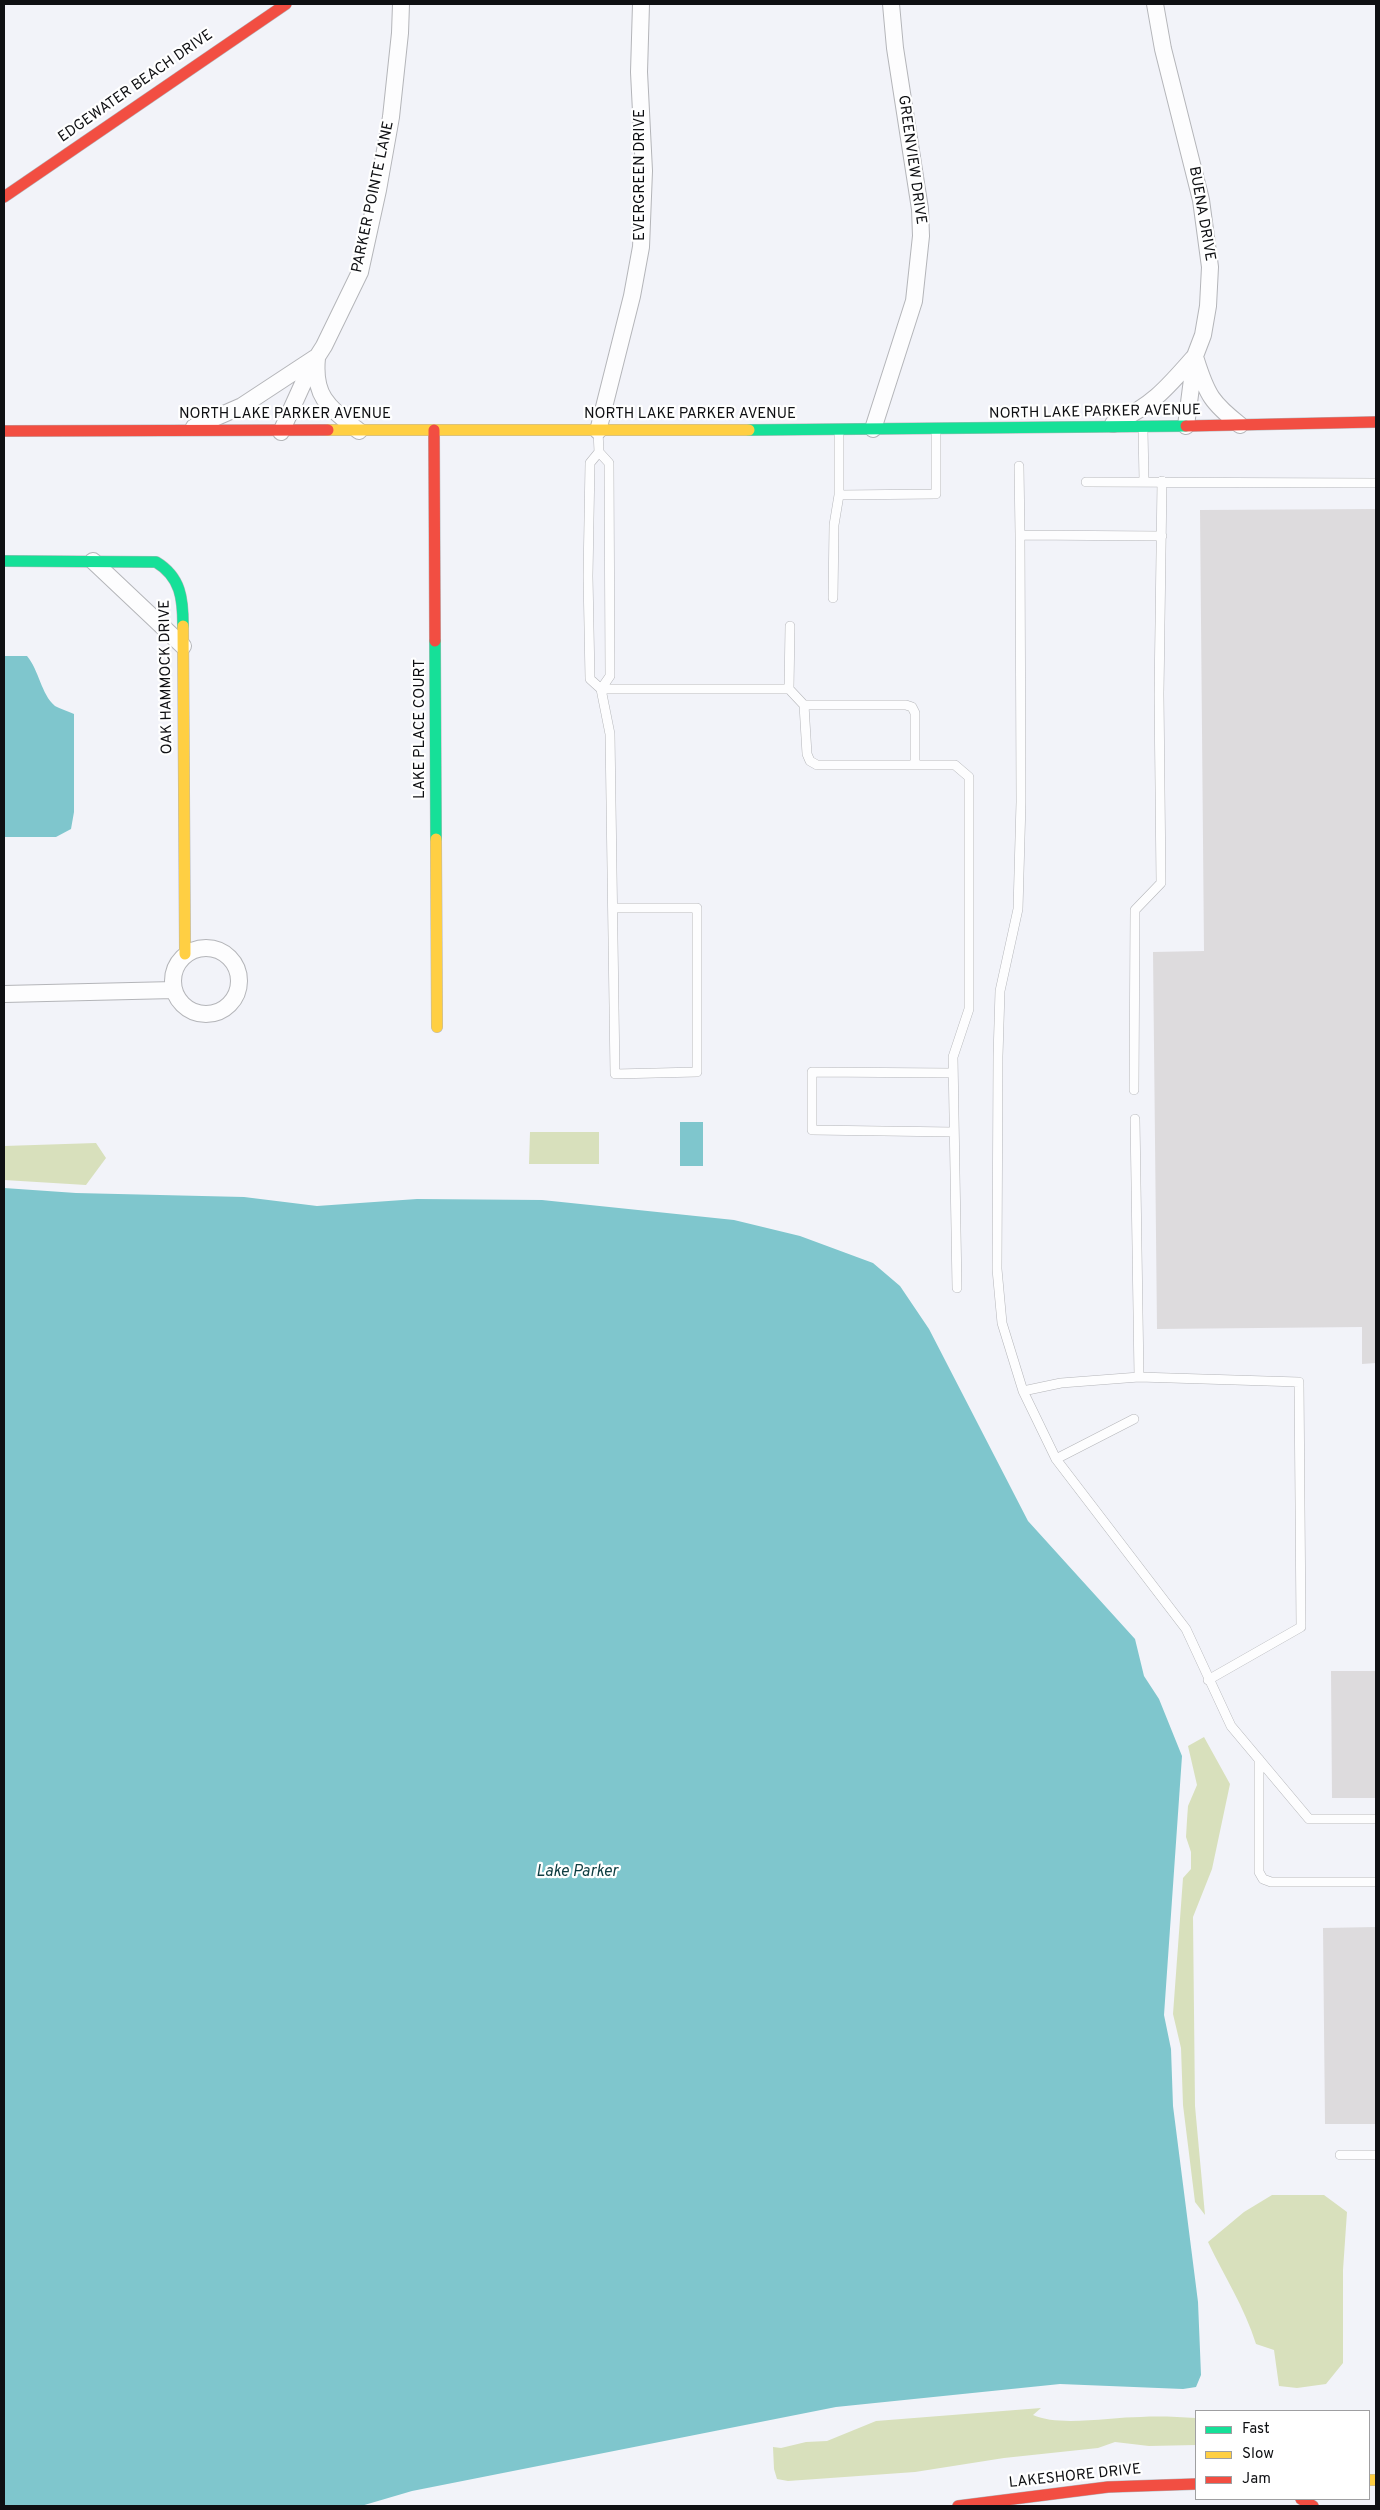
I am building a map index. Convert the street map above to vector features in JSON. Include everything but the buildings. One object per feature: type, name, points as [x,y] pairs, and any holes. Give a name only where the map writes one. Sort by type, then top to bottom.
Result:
[{"type":"street","name":"EDGEWATER BEACH DRIVE","points":[[4,197],[286,4]]},
{"type":"street","name":"PARKER POINTE LANE","points":[[281,432],[310,368],[342,311],[360,272],[378,190],[391,117],[400,33],[401,4]]},
{"type":"street","name":"EVERGREEN DRIVE","points":[[598,431],[632,296],[641,247],[644,171],[639,72],[641,4]]},
{"type":"street","name":"GREENVIEW DRIVE","points":[[873,430],[914,301],[921,236],[920,209],[895,48],[891,4]]},
{"type":"street","name":"BUENA DRIVE","points":[[1155,4],[1163,49],[1201,200],[1207,233],[1210,267],[1208,306],[1203,335],[1195,356],[1186,426]]},
{"type":"street","points":[[186,431],[242,406],[317,356]]},
{"type":"street","points":[[317,356],[315,374],[320,394],[334,412],[359,431]]},
{"type":"street","points":[[1195,356],[1208,395],[1218,408],[1240,425]]},
{"type":"street","points":[[1102,429],[1139,412],[1158,398],[1195,356]]},
{"type":"street","name":"NORTH LAKE PARKER AVENUE","points":[[4,431],[281,432],[1102,429],[1376,422]]},
{"type":"street","name":"LAKE PLACE COURT","points":[[434,430],[437,1027]]},
{"type":"street","name":"OAK HAMMOCK DRIVE","points":[[4,561],[156,562],[170,569],[178,582],[183,603],[185,954]]},
{"type":"street","points":[[93,561],[183,646]]},
{"type":"street","points":[[205,947],[215,948],[225,953],[232,960],[237,970],[237,991],[225,1008],[205,1014],[195,1012],[178,1000],[174,990],[174,970],[185,954],[205,947]]},
{"type":"street","points":[[4,994],[174,990]]},
{"type":"street","name":"LAKESHORE DRIVE","points":[[958,2506],[1108,2487],[1195,2484]]},
{"type":"lane","points":[[1143,428],[1144,481]]},
{"type":"lane","points":[[833,598],[834,525],[839,495],[838,430]]},
{"type":"lane","points":[[839,495],[936,494],[936,430]]},
{"type":"lane","points":[[598,431],[599,452],[609,463],[610,676],[601,690]]},
{"type":"lane","points":[[599,452],[590,463],[588,576],[590,679],[601,690],[610,734],[615,1074],[697,1072],[697,908],[613,908]]},
{"type":"lane","points":[[1019,466],[1020,854],[1018,909],[1000,991],[997,1107],[997,1269],[1002,1323],[1023,1391],[1056,1459],[1186,1629],[1208,1680],[1231,1726],[1310,1819],[1376,1819]]},
{"type":"lane","points":[[1134,1090],[1135,910],[1161,883],[1159,694],[1162,481]]},
{"type":"lane","points":[[1086,482],[1162,481],[1376,484]]},
{"type":"lane","points":[[1020,536],[1162,536]]},
{"type":"lane","points":[[789,690],[790,626]]},
{"type":"lane","points":[[601,690],[789,690],[798,696],[804,705],[807,754],[810,761],[817,765],[955,765],[969,777],[969,1009],[952,1057],[957,1288]]},
{"type":"lane","points":[[804,705],[906,705],[912,707],[915,713],[915,764]]},
{"type":"lane","points":[[953,1073],[812,1072],[812,1130],[954,1132]]},
{"type":"lane","points":[[1135,1119],[1139,1376]]},
{"type":"lane","points":[[1023,1391],[1061,1383],[1139,1376],[1299,1382],[1301,1627],[1208,1680]]},
{"type":"lane","points":[[1056,1459],[1134,1419]]},
{"type":"lane","points":[[1259,1759],[1259,1872],[1263,1879],[1271,1882],[1376,1882]]},
{"type":"lane","points":[[1340,2155],[1376,2155]]},
{"type":"green space","points":[[530,1132],[599,1132],[599,1164],[529,1164]]},
{"type":"green space","points":[[96,1143],[106,1158],[86,1185],[4,1180],[4,1146]]},
{"type":"green space","points":[[1204,1737],[1230,1784],[1212,1869],[1193,1917],[1195,2106],[1205,2215],[1195,2202],[1183,2105],[1181,2048],[1173,2014],[1183,1878],[1191,1869],[1191,1852],[1186,1837],[1188,1806],[1197,1785],[1188,1746]]},
{"type":"green space","points":[[1272,2195],[1324,2195],[1347,2212],[1343,2270],[1343,2363],[1326,2384],[1297,2388],[1279,2386],[1274,2350],[1256,2344],[1240,2305],[1208,2242],[1244,2212]]},
{"type":"green space","points":[[1041,2408],[1033,2415],[1044,2419],[1071,2421],[1129,2417],[1195,2418],[1195,2445],[1149,2446],[1115,2442],[1098,2448],[1004,2458],[915,2472],[788,2481],[777,2479],[774,2469],[773,2447],[781,2448],[806,2442],[827,2441],[876,2421]]},
{"type":"water","points":[[4,656],[27,656],[50,701],[55,706],[74,714],[74,812],[71,829],[56,837],[4,837]]},
{"type":"water","points":[[680,1122],[703,1122],[703,1166],[680,1166]]},
{"type":"water","name":"Lake Parker","points":[[4,1188],[76,1193],[244,1197],[317,1206],[417,1199],[542,1200],[734,1220],[800,1236],[873,1263],[900,1286],[929,1329],[1028,1521],[1135,1639],[1144,1676],[1159,1699],[1182,1756],[1164,2015],[1171,2049],[1173,2106],[1198,2302],[1201,2375],[1196,2387],[1183,2389],[1060,2384],[836,2407],[412,2491],[361,2506],[4,2506]]},
{"type":"traffic: fast","points":[[749,430],[1186,426]]},
{"type":"traffic: fast","points":[[4,561],[156,562],[176,582],[181,598],[183,626]]},
{"type":"traffic: fast","points":[[435,641],[436,839]]},
{"type":"traffic: slow","points":[[328,430],[749,430]]},
{"type":"traffic: slow","points":[[183,626],[185,954]]},
{"type":"traffic: slow","points":[[436,839],[437,1027]]},
{"type":"traffic: slow","points":[[1370,2480],[1376,2480]]},
{"type":"traffic: jam","points":[[4,197],[286,4]]},
{"type":"traffic: jam","points":[[1186,426],[1376,422]]},
{"type":"traffic: jam","points":[[4,431],[328,430]]},
{"type":"traffic: jam","points":[[434,430],[435,641]]},
{"type":"traffic: jam","points":[[958,2506],[1108,2487],[1195,2484]]},
{"type":"traffic: jam","points":[[1303,2500],[1313,2506]]}]
